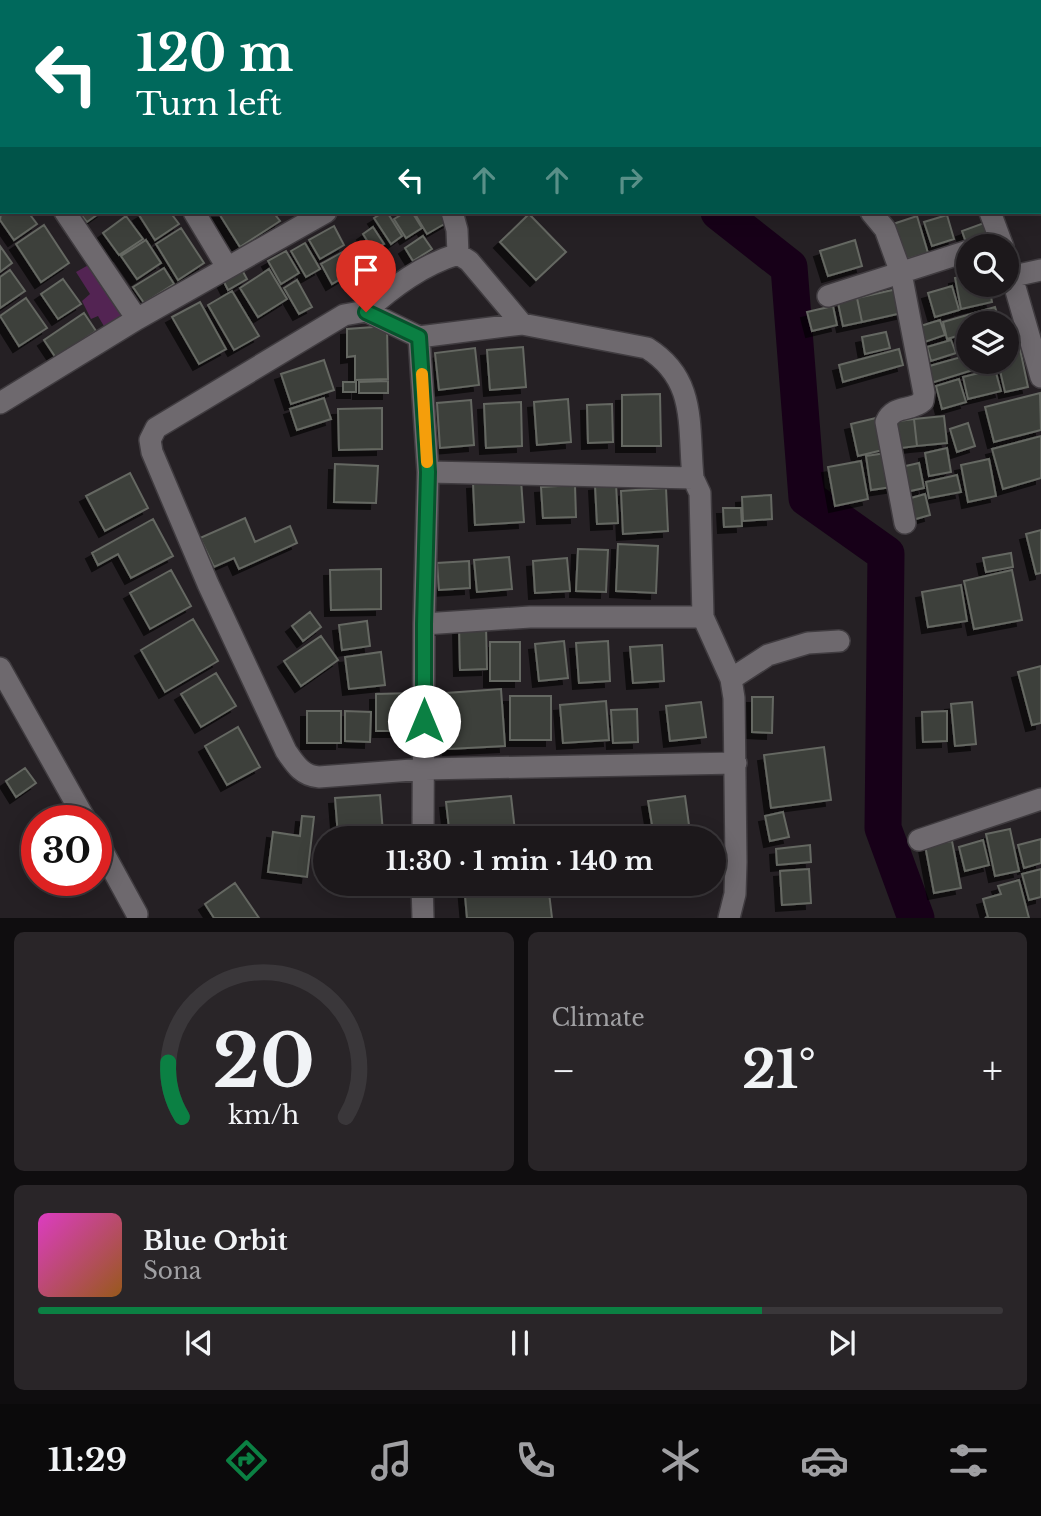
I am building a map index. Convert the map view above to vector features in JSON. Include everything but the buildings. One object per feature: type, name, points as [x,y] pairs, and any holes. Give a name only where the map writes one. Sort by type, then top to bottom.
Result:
[{"type":"street","points":[[66,214],[137,319]]},
{"type":"street","points":[[195,214],[227,267]]},
{"type":"street","points":[[0,403],[137,319],[322,214]]},
{"type":"street","points":[[453,214],[458,254]]},
{"type":"street","points":[[873,214],[885,229],[901,273],[924,398],[919,405],[898,409],[886,422],[905,523]]},
{"type":"street","points":[[991,214],[996,234]]},
{"type":"street","points":[[366,312],[390,289],[424,269],[458,254]]},
{"type":"street","points":[[458,254],[469,261],[522,324]]},
{"type":"street","points":[[828,296],[956,255]]},
{"type":"street","points":[[1019,261],[1041,270]]},
{"type":"street","points":[[1015,297],[1041,377]]},
{"type":"street","points":[[729,918],[735,894],[736,763],[731,679],[702,617],[700,493],[693,478],[685,393],[678,375],[664,358],[647,348],[522,324],[419,337],[366,312],[344,315],[156,428],[152,433],[150,445],[208,584],[286,751],[307,776],[318,778],[425,769],[736,763]]},
{"type":"street","points":[[419,337],[428,472],[423,826]]},
{"type":"street","points":[[428,472],[693,478]]},
{"type":"street","points":[[424,624],[530,617],[702,617]]},
{"type":"street","points":[[731,679],[768,655],[808,643],[839,641]]},
{"type":"street","points":[[0,667],[77,805]]},
{"type":"street","points":[[919,840],[1041,799]]},
{"type":"street","points":[[112,869],[136,914]]},
{"type":"street","points":[[422,896],[423,918]]},
{"type":"shaded area","points":[[92,263],[133,319],[108,333],[98,316],[91,319],[82,301],[90,294],[76,272]]},
{"type":"waterway","points":[[722,214],[789,267],[807,498],[886,554],[883,828],[916,918]]},
{"type":"slow traffic","points":[[422,374],[427,462]]},
{"type":"route","points":[[366,312],[419,337],[428,472],[424,721]]}]
